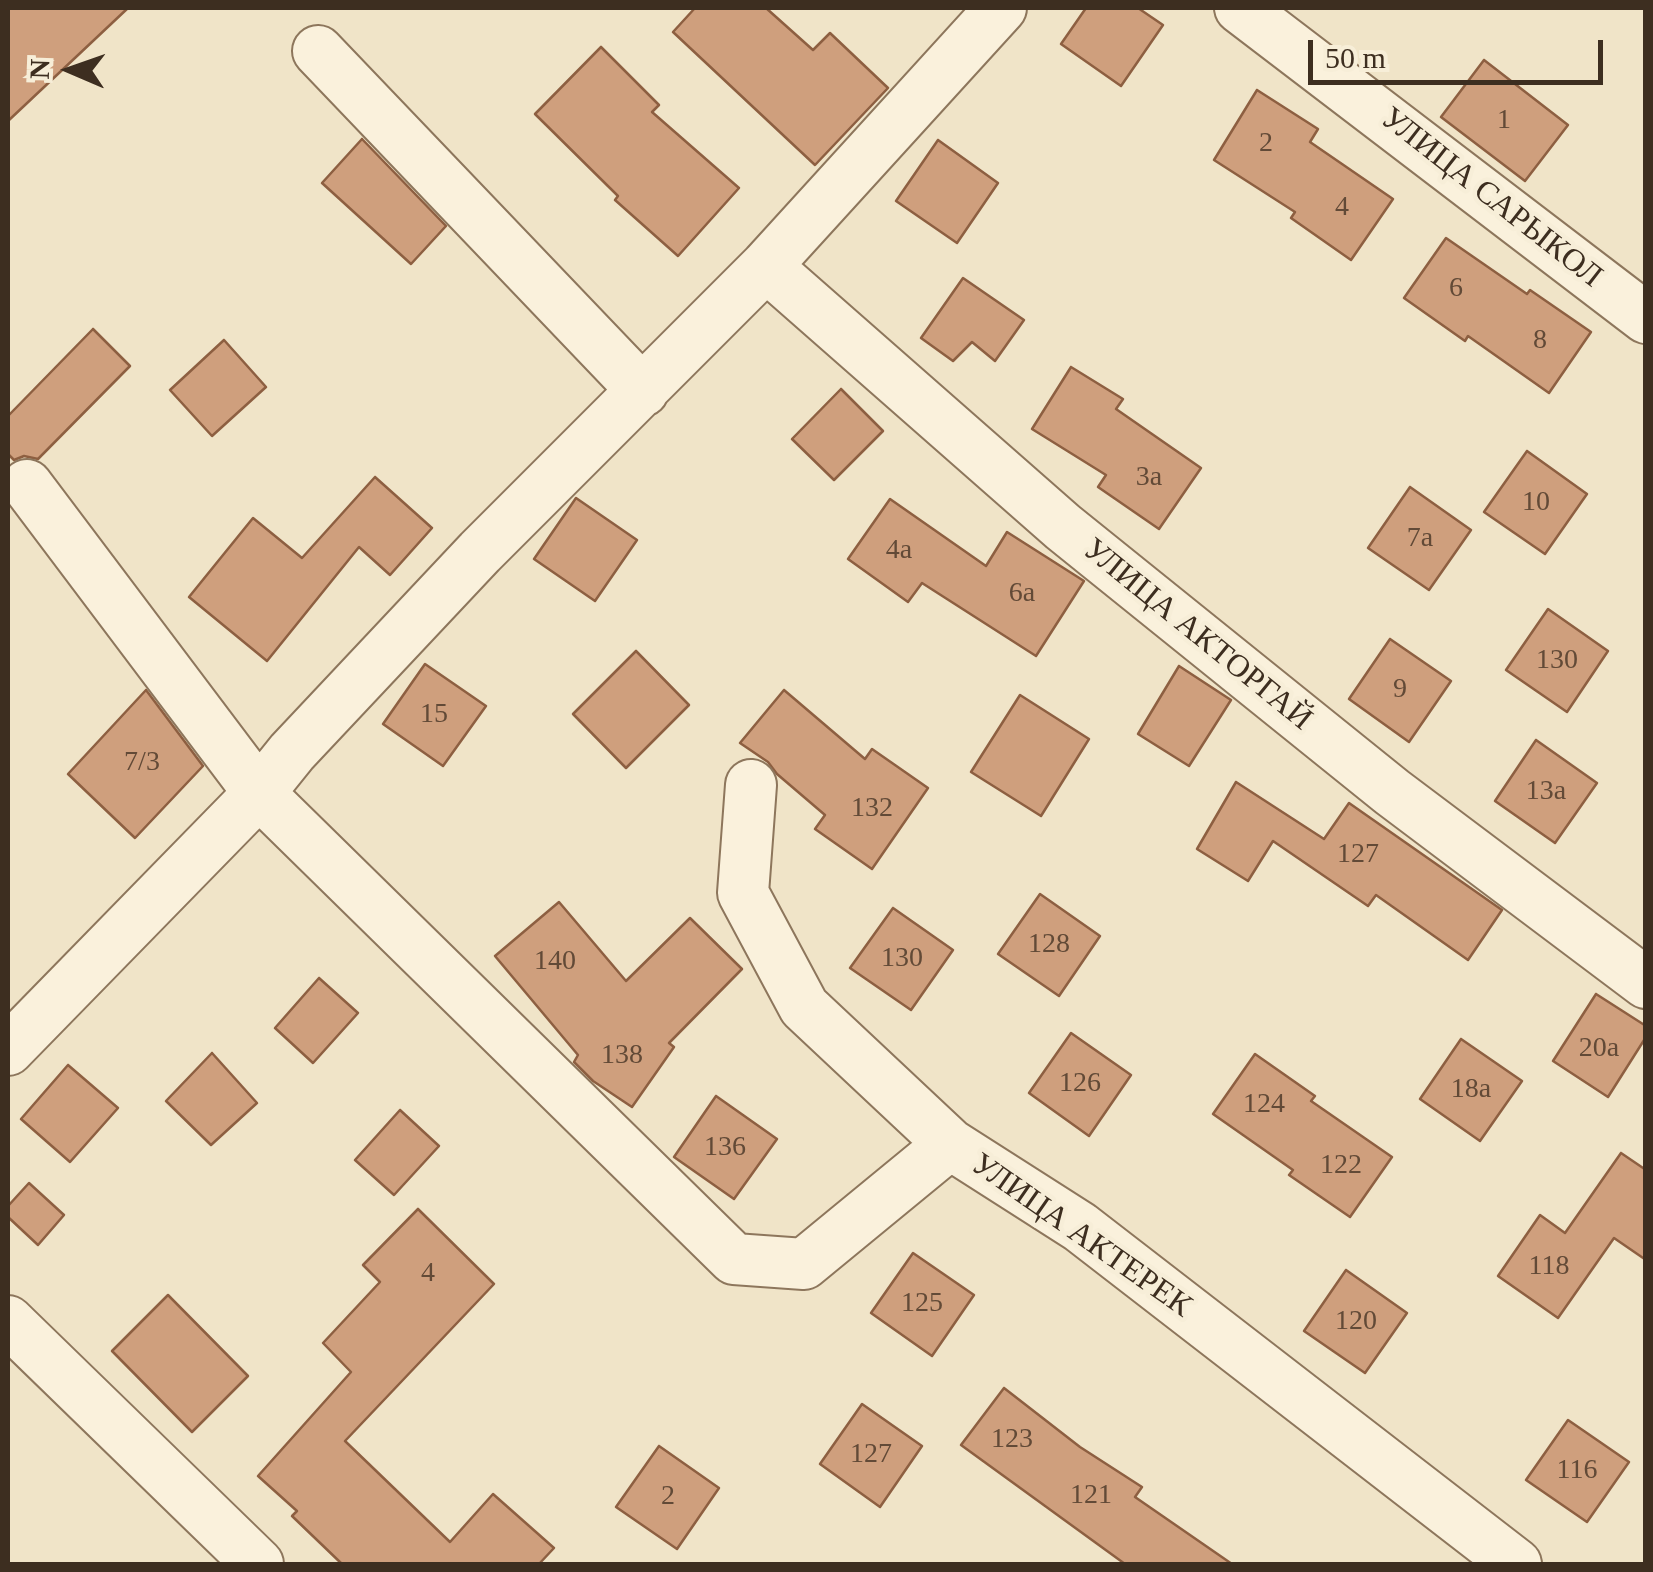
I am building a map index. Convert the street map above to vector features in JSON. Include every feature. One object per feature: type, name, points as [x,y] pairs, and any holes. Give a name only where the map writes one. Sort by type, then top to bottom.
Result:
[{"type":"street","points":[[8,1050],[259,793],[292,752],[480,552],[766,266],[1001,8]]},
{"type":"street","name":"УЛИЦА САРЫКОЛ","points":[[1240,8],[1646,318]]},
{"type":"street","points":[[318,51],[643,391]]},
{"type":"street","name":"УЛИЦА АКТОРГАЙ","points":[[766,266],[1063,528],[1392,792],[1646,983]]},
{"type":"street","name":"УЛИЦА АКТЕРЕК","points":[[27,486],[259,793],[734,1259],[804,1264],[950,1144],[1080,1227],[1516,1564]]},
{"type":"street","points":[[751,786],[743,892],[804,1007],[950,1144]]},
{"type":"street","points":[[8,1322],[258,1564]]},
{"type":"building","points":[[8,8],[128,8],[8,121]]},
{"type":"building","points":[[695,8],[766,8],[813,50],[830,33],[888,88],[815,165],[673,32]]},
{"type":"building","points":[[1086,8],[1138,8],[1163,25],[1121,86],[1061,44]]},
{"type":"building","points":[[601,47],[659,105],[652,112],[739,188],[678,256],[615,200],[618,196],[535,114]]},
{"type":"building","points":[[1484,60],[1568,125],[1525,181],[1441,117]]},
{"type":"building","points":[[1257,90],[1318,129],[1310,142],[1393,199],[1351,260],[1291,218],[1295,212],[1214,160]]},
{"type":"building","points":[[362,139],[446,226],[411,264],[322,183]]},
{"type":"building","points":[[938,140],[998,183],[957,243],[896,201]]},
{"type":"building","points":[[1446,238],[1591,332],[1549,393],[1468,336],[1465,341],[1404,298]]},
{"type":"building","points":[[963,278],[1024,320],[995,361],[972,342],[953,361],[921,338]]},
{"type":"building","points":[[93,329],[130,366],[38,459],[24,456],[14,460],[8,454],[8,416]]},
{"type":"building","points":[[224,340],[266,387],[212,436],[170,390]]},
{"type":"building","points":[[1071,367],[1123,399],[1116,409],[1201,468],[1159,529],[1098,487],[1106,475],[1032,429]]},
{"type":"building","points":[[841,389],[883,431],[834,480],[792,439]]},
{"type":"building","points":[[1527,451],[1587,494],[1545,554],[1484,512]]},
{"type":"building","points":[[375,477],[432,528],[390,575],[359,547],[267,661],[189,597],[253,518],[302,558]]},
{"type":"building","points":[[1410,487],[1471,530],[1429,590],[1368,548]]},
{"type":"building","points":[[576,498],[637,540],[595,601],[534,559]]},
{"type":"building","points":[[890,499],[986,566],[1007,532],[1084,581],[1036,656],[922,583],[908,602],[848,559]]},
{"type":"building","points":[[1548,609],[1608,651],[1567,712],[1506,670]]},
{"type":"building","points":[[1390,639],[1451,681],[1409,742],[1349,699]]},
{"type":"building","points":[[636,651],[689,705],[626,768],[573,714]]},
{"type":"building","points":[[425,664],[486,706],[443,766],[383,724]]},
{"type":"building","points":[[1179,666],[1231,700],[1189,766],[1138,734]]},
{"type":"building","points":[[146,690],[203,766],[135,838],[68,774]]},
{"type":"building","points":[[784,690],[865,759],[872,749],[928,788],[872,869],[815,829],[825,815],[768,762],[740,743]]},
{"type":"building","points":[[1020,695],[1089,739],[1041,816],[971,772]]},
{"type":"building","points":[[1536,740],[1597,783],[1555,843],[1495,801]]},
{"type":"building","points":[[1236,782],[1324,839],[1349,803],[1502,910],[1468,960],[1376,895],[1368,906],[1273,841],[1248,881],[1197,849]]},
{"type":"building","points":[[1040,894],[1100,936],[1059,996],[998,954]]},
{"type":"building","points":[[559,902],[626,981],[690,918],[742,969],[669,1043],[674,1047],[632,1107],[593,1081],[574,1062],[578,1055],[495,956]]},
{"type":"building","points":[[893,908],[953,950],[911,1010],[850,968]]},
{"type":"building","points":[[319,978],[358,1013],[313,1063],[275,1028]]},
{"type":"building","points":[[1596,994],[1646,1026],[1646,1037],[1608,1097],[1553,1061]]},
{"type":"building","points":[[1071,1033],[1131,1075],[1089,1136],[1029,1093]]},
{"type":"building","points":[[1461,1039],[1522,1081],[1480,1141],[1420,1099]]},
{"type":"building","points":[[212,1053],[257,1103],[211,1145],[166,1101]]},
{"type":"building","points":[[1255,1054],[1315,1096],[1311,1101],[1392,1157],[1350,1217],[1289,1175],[1293,1170],[1213,1114]]},
{"type":"building","points":[[68,1065],[118,1108],[70,1162],[21,1119]]},
{"type":"building","points":[[716,1096],[777,1139],[734,1199],[674,1157]]},
{"type":"building","points":[[400,1110],[439,1146],[394,1195],[355,1160]]},
{"type":"building","points":[[1621,1153],[1646,1170],[1646,1260],[1614,1238],[1558,1318],[1498,1276],[1540,1215],[1565,1233]]},
{"type":"building","points":[[29,1183],[64,1215],[38,1245],[8,1217],[8,1206]]},
{"type":"building","points":[[418,1209],[494,1284],[345,1441],[450,1542],[493,1494],[554,1548],[539,1564],[342,1564],[292,1516],[297,1511],[258,1476],[351,1372],[323,1343],[380,1282],[363,1265]]},
{"type":"building","points":[[913,1253],[974,1295],[932,1356],[871,1313]]},
{"type":"building","points":[[1346,1270],[1407,1313],[1365,1373],[1304,1331]]},
{"type":"building","points":[[168,1295],[248,1376],[192,1432],[112,1351]]},
{"type":"building","points":[[1004,1388],[1080,1447],[1142,1487],[1135,1497],[1232,1564],[1125,1564],[961,1445]]},
{"type":"building","points":[[862,1404],[922,1446],[880,1507],[820,1464]]},
{"type":"building","points":[[1568,1420],[1629,1462],[1587,1522],[1526,1480]]},
{"type":"building","points":[[659,1446],[719,1488],[677,1549],[616,1507]]}]
